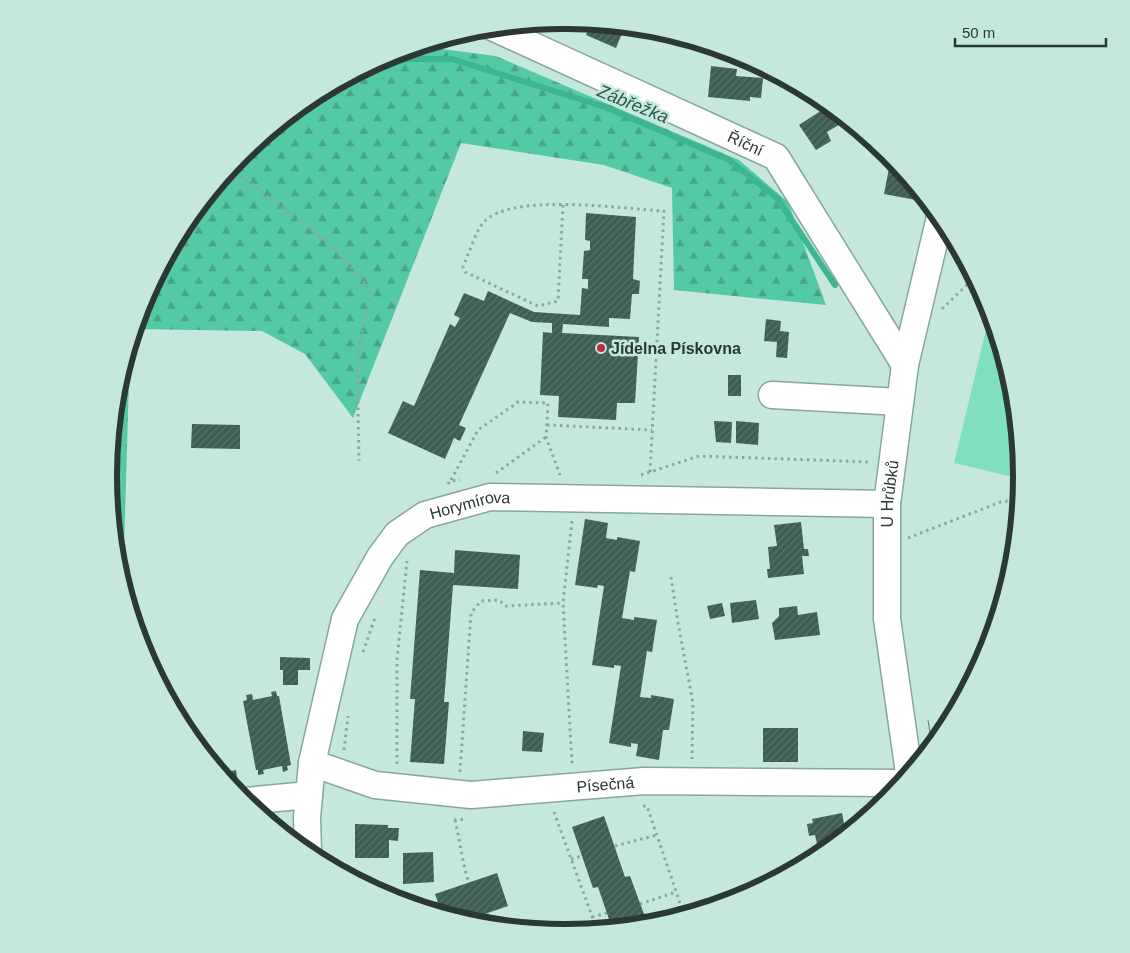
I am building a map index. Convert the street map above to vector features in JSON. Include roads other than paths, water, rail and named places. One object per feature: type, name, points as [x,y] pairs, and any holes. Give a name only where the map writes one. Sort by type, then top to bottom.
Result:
[{"type":"street","name":"Říční","points":[[506,33],[776,157],[905,365]]},
{"type":"street","name":"U Hrůbků","points":[[908,765],[887,619],[887,504],[905,365],[937,229]]},
{"type":"street","points":[[772,395],[900,402]]},
{"type":"street","name":"Horymírova","points":[[308,843],[307,817],[312,763],[345,619],[380,557],[398,534],[425,515],[490,497],[887,504]]},
{"type":"street","name":"Písečná","points":[[312,763],[375,785],[471,795],[644,781],[892,783]]},
{"type":"street","points":[[256,800],[309,795]]},
{"type":"waterway","name":"Zábřežka","points":[[399,61],[408,59],[452,59],[605,107],[729,160],[777,198],[835,285]]},
{"type":"tram line","points":[[928,720],[930,734]]},
{"type":"place","name":"Jídelna Pískovna","points":[[601,348]]}]
